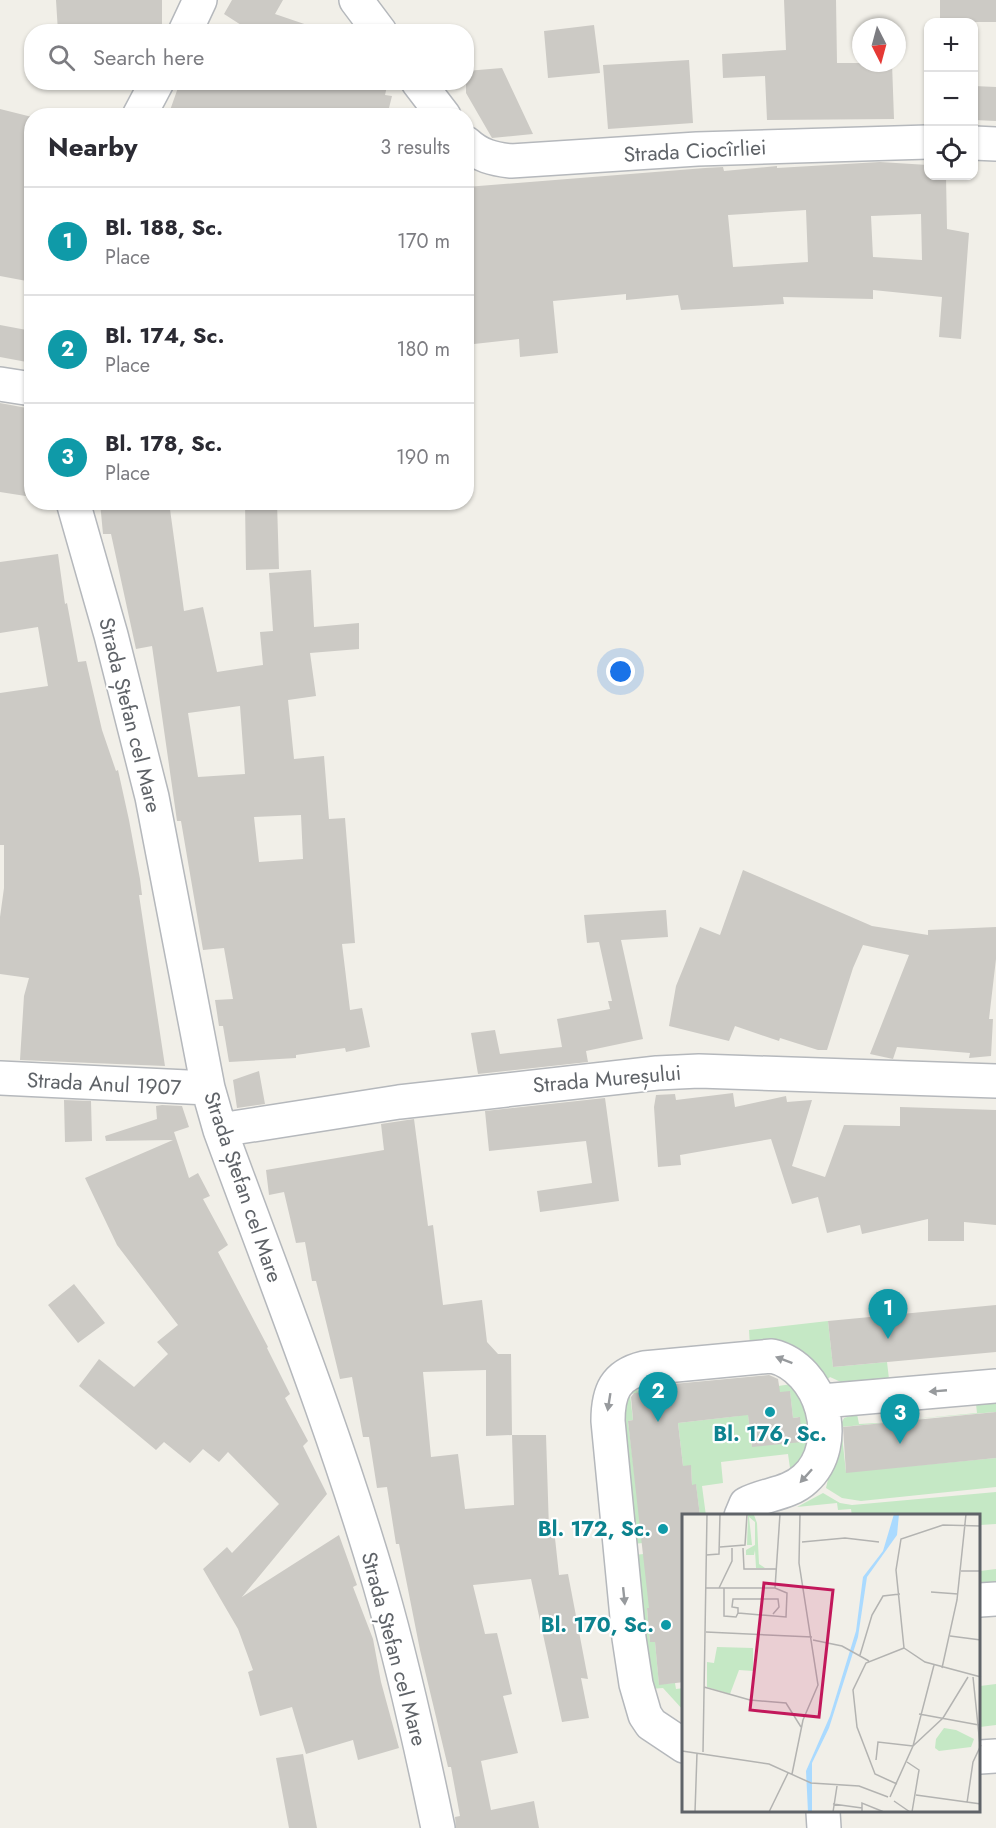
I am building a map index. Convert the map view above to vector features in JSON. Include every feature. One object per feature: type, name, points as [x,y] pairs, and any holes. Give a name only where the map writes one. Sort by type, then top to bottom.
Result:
[{"type":"street","points":[[189,24],[200,0]]},
{"type":"street","points":[[356,0],[374,24]]},
{"type":"street","points":[[143,108],[153,90]]},
{"type":"street","points":[[424,90],[438,108]]},
{"type":"street","name":"Strada Ciocîrliei","points":[[474,150],[493,159],[511,161],[697,149],[924,142]]},
{"type":"street","points":[[978,144],[996,144]]},
{"type":"street","points":[[0,384],[24,388]]},
{"type":"street","name":"Strada Ștefan cel Mare","points":[[75,510],[111,635],[152,797],[208,1088],[220,1130],[344,1471],[380,1585],[420,1744],[438,1828]]},
{"type":"street","name":"Strada Mureșului","points":[[220,1130],[399,1102],[657,1073],[699,1071],[996,1081]]},
{"type":"street","name":"Strada Anul 1907","points":[[0,1078],[208,1088]]},
{"type":"street","points":[[682,1745],[651,1724],[645,1715],[636,1684],[629,1638],[608,1421],[608,1400],[615,1382],[631,1371],[644,1368],[772,1356],[792,1363],[803,1372],[822,1401],[824,1439],[818,1460],[807,1478],[793,1488],[757,1498],[746,1504],[742,1514]]},
{"type":"street","points":[[822,1401],[996,1386]]},
{"type":"street","points":[[981,1600],[996,1599]]},
{"type":"street","points":[[981,1757],[996,1756]]},
{"type":"street","points":[[823,1813],[824,1828]]},
{"type":"green space","points":[[828,1321],[833,1367],[887,1362],[889,1379],[843,1383],[830,1377],[826,1381],[750,1347],[749,1330]]},
{"type":"green space","points":[[635,1380],[638,1393],[630,1394],[633,1420],[628,1421],[643,1543],[632,1544],[620,1409]]},
{"type":"green space","points":[[799,1383],[808,1431],[807,1441],[799,1462],[791,1475],[788,1454],[721,1462],[723,1483],[702,1486],[706,1514],[700,1514],[696,1485],[692,1485],[691,1466],[683,1466],[678,1423],[738,1416],[747,1406],[752,1447],[799,1417],[793,1418],[790,1392],[779,1393],[778,1386]]},
{"type":"green space","points":[[996,1402],[996,1412],[902,1420],[977,1413],[976,1404]]},
{"type":"green space","points":[[857,1414],[859,1424],[894,1422],[841,1427],[846,1472],[996,1458],[996,1487],[861,1501],[842,1498],[826,1488],[840,1426],[844,1418]]},
{"type":"green space","points":[[996,1492],[996,1524],[981,1525],[981,1514],[852,1514],[851,1509],[838,1510],[837,1503],[797,1507],[823,1493],[840,1503],[852,1505]]},
{"type":"green space","points":[[644,1554],[651,1608],[647,1608],[650,1642],[655,1642],[659,1684],[675,1683],[676,1689],[682,1688],[682,1709],[663,1688],[650,1689],[633,1555]]},
{"type":"green space","points":[[996,1569],[996,1582],[981,1584],[981,1571]]},
{"type":"green space","points":[[996,1684],[996,1725],[981,1727],[981,1686]]},
{"type":"building","points":[[56,0],[162,0],[162,24],[58,24]]},
{"type":"building","points":[[232,0],[283,0],[275,14],[304,24],[240,24],[224,14]]},
{"type":"building","points":[[784,0],[836,0],[837,63],[852,63],[852,72],[892,72],[894,119],[767,120],[765,76],[723,78],[722,54],[786,50]]},
{"type":"building","points":[[940,0],[996,0],[996,22],[978,22],[978,18],[940,18]]},
{"type":"building","points":[[594,25],[600,73],[548,78],[544,31]]},
{"type":"building","points":[[689,60],[693,123],[608,129],[603,65]]},
{"type":"building","points":[[502,68],[533,134],[492,138],[466,93],[466,90],[474,90],[474,70]]},
{"type":"building","points":[[978,86],[996,87],[996,121],[978,120]]},
{"type":"building","points":[[177,90],[386,90],[385,95],[392,96],[389,108],[171,108]]},
{"type":"building","points":[[0,109],[24,115],[24,280],[0,276]]},
{"type":"building","points":[[880,162],[924,165],[924,180],[946,180],[947,229],[969,233],[961,339],[939,337],[942,297],[873,290],[873,299],[783,297],[784,304],[681,310],[678,295],[626,300],[626,294],[553,301],[558,353],[520,357],[519,339],[474,344],[474,186],[705,168],[723,167],[724,171],[777,166],[777,168]],"holes":[[[806,210],[808,262],[733,267],[728,215]],[[921,214],[922,260],[873,257],[871,216]]]},
{"type":"building","points":[[0,325],[24,330],[24,362],[0,357]]},
{"type":"building","points":[[0,403],[24,408],[24,496],[0,492]]},
{"type":"building","points":[[101,510],[170,510],[184,611],[203,607],[217,672],[263,665],[260,632],[273,631],[269,573],[311,570],[314,627],[359,623],[359,649],[310,653],[316,696],[288,700],[294,759],[324,756],[329,819],[345,818],[355,943],[342,944],[350,1010],[362,1008],[370,1047],[346,1052],[345,1048],[296,1055],[296,1058],[229,1062],[223,1026],[219,1026],[215,1000],[233,999],[224,948],[203,950],[181,821],[177,821],[152,646],[136,649],[111,534],[103,534]],"holes":[[[240,706],[245,774],[198,777],[188,713]],[[301,815],[303,859],[259,862],[254,817]]]},
{"type":"building","points":[[245,510],[277,510],[279,569],[246,570]]},
{"type":"building","points":[[58,554],[65,604],[67,603],[78,662],[86,661],[102,730],[116,771],[118,770],[129,820],[140,879],[142,895],[139,895],[165,1066],[20,1060],[24,996],[29,978],[0,974],[4,845],[0,845],[0,693],[48,686],[38,627],[0,633],[0,562]]},
{"type":"building","points":[[743,870],[872,926],[928,935],[928,930],[996,927],[996,959],[989,1019],[993,1019],[991,1056],[969,1058],[970,1053],[897,1047],[893,1059],[870,1054],[909,955],[863,945],[853,968],[827,1050],[818,1050],[780,1038],[779,1041],[735,1026],[729,1041],[669,1026],[676,986],[700,927],[720,935]]},
{"type":"building","points":[[666,910],[668,937],[621,940],[643,1039],[586,1051],[588,1062],[478,1074],[471,1033],[495,1030],[500,1054],[562,1047],[557,1019],[610,1009],[608,1001],[612,1001],[599,942],[587,943],[584,915]]},
{"type":"building","points":[[259,1071],[265,1104],[237,1108],[233,1080]]},
{"type":"building","points":[[733,1093],[735,1107],[786,1096],[787,1102],[812,1100],[792,1166],[825,1177],[844,1125],[900,1126],[900,1107],[996,1110],[996,1225],[964,1222],[964,1241],[928,1241],[928,1219],[862,1234],[860,1225],[827,1233],[818,1197],[792,1204],[771,1139],[680,1155],[681,1165],[658,1167],[654,1107],[656,1095],[675,1094],[676,1100]]},
{"type":"building","points":[[605,1098],[619,1201],[540,1212],[537,1191],[592,1183],[586,1141],[489,1151],[485,1111]]},
{"type":"building","points":[[64,1100],[91,1101],[92,1141],[65,1142]]},
{"type":"building","points":[[156,1106],[182,1106],[189,1127],[174,1132],[189,1178],[198,1173],[210,1196],[203,1199],[228,1245],[218,1252],[290,1394],[285,1398],[308,1441],[303,1446],[327,1494],[242,1597],[339,1535],[357,1585],[353,1587],[373,1639],[381,1682],[399,1748],[358,1760],[353,1740],[306,1754],[292,1707],[260,1716],[248,1672],[253,1670],[238,1629],[203,1569],[227,1547],[232,1553],[279,1504],[228,1452],[219,1462],[203,1449],[190,1463],[164,1442],[156,1450],[79,1386],[99,1359],[134,1387],[168,1354],[157,1342],[178,1325],[117,1245],[85,1178],[173,1140],[106,1141],[105,1136],[157,1119]]},
{"type":"building","points":[[414,1119],[428,1226],[433,1225],[443,1305],[482,1300],[487,1342],[498,1354],[511,1354],[512,1435],[546,1435],[549,1529],[554,1529],[559,1575],[568,1574],[588,1679],[581,1678],[589,1718],[562,1722],[531,1579],[473,1585],[485,1634],[497,1633],[512,1694],[503,1696],[518,1753],[481,1761],[491,1810],[534,1801],[539,1828],[456,1828],[455,1817],[460,1816],[451,1767],[448,1767],[420,1650],[399,1544],[396,1544],[387,1487],[377,1488],[369,1437],[363,1437],[352,1377],[340,1379],[316,1281],[312,1281],[305,1242],[296,1243],[284,1192],[269,1195],[266,1170],[384,1150],[381,1124]],"holes":[[[486,1370],[486,1436],[512,1435],[514,1505],[465,1509],[458,1454],[431,1457],[423,1372]]]},
{"type":"building","points":[[74,1284],[105,1323],[78,1343],[48,1305]]},
{"type":"building","points":[[996,1305],[996,1352],[833,1367],[828,1321]]},
{"type":"building","points":[[769,1375],[778,1379],[780,1392],[790,1391],[793,1418],[800,1417],[802,1442],[752,1447],[748,1415],[678,1423],[683,1466],[691,1465],[692,1485],[696,1484],[700,1514],[682,1514],[682,1682],[659,1685],[655,1642],[650,1642],[647,1608],[649,1608],[628,1421],[633,1420],[631,1397],[634,1393],[653,1391],[652,1386]]},
{"type":"building","points":[[996,1412],[996,1458],[846,1473],[843,1427]]},
{"type":"building","points":[[303,1754],[317,1828],[289,1828],[276,1758]]},
{"type":"place","name":"Bl. 188, Sc.","points":[[888,1339]]},
{"type":"place","name":"Bl. 176, Sc.","points":[[770,1412]]},
{"type":"place","name":"Bl. 174, Sc.","points":[[658,1422]]},
{"type":"place","name":"Bl. 178, Sc.","points":[[900,1444]]},
{"type":"place","name":"Bl. 172, Sc.","points":[[663,1529]]},
{"type":"place","name":"Bl. 170, Sc.","points":[[666,1625]]}]
